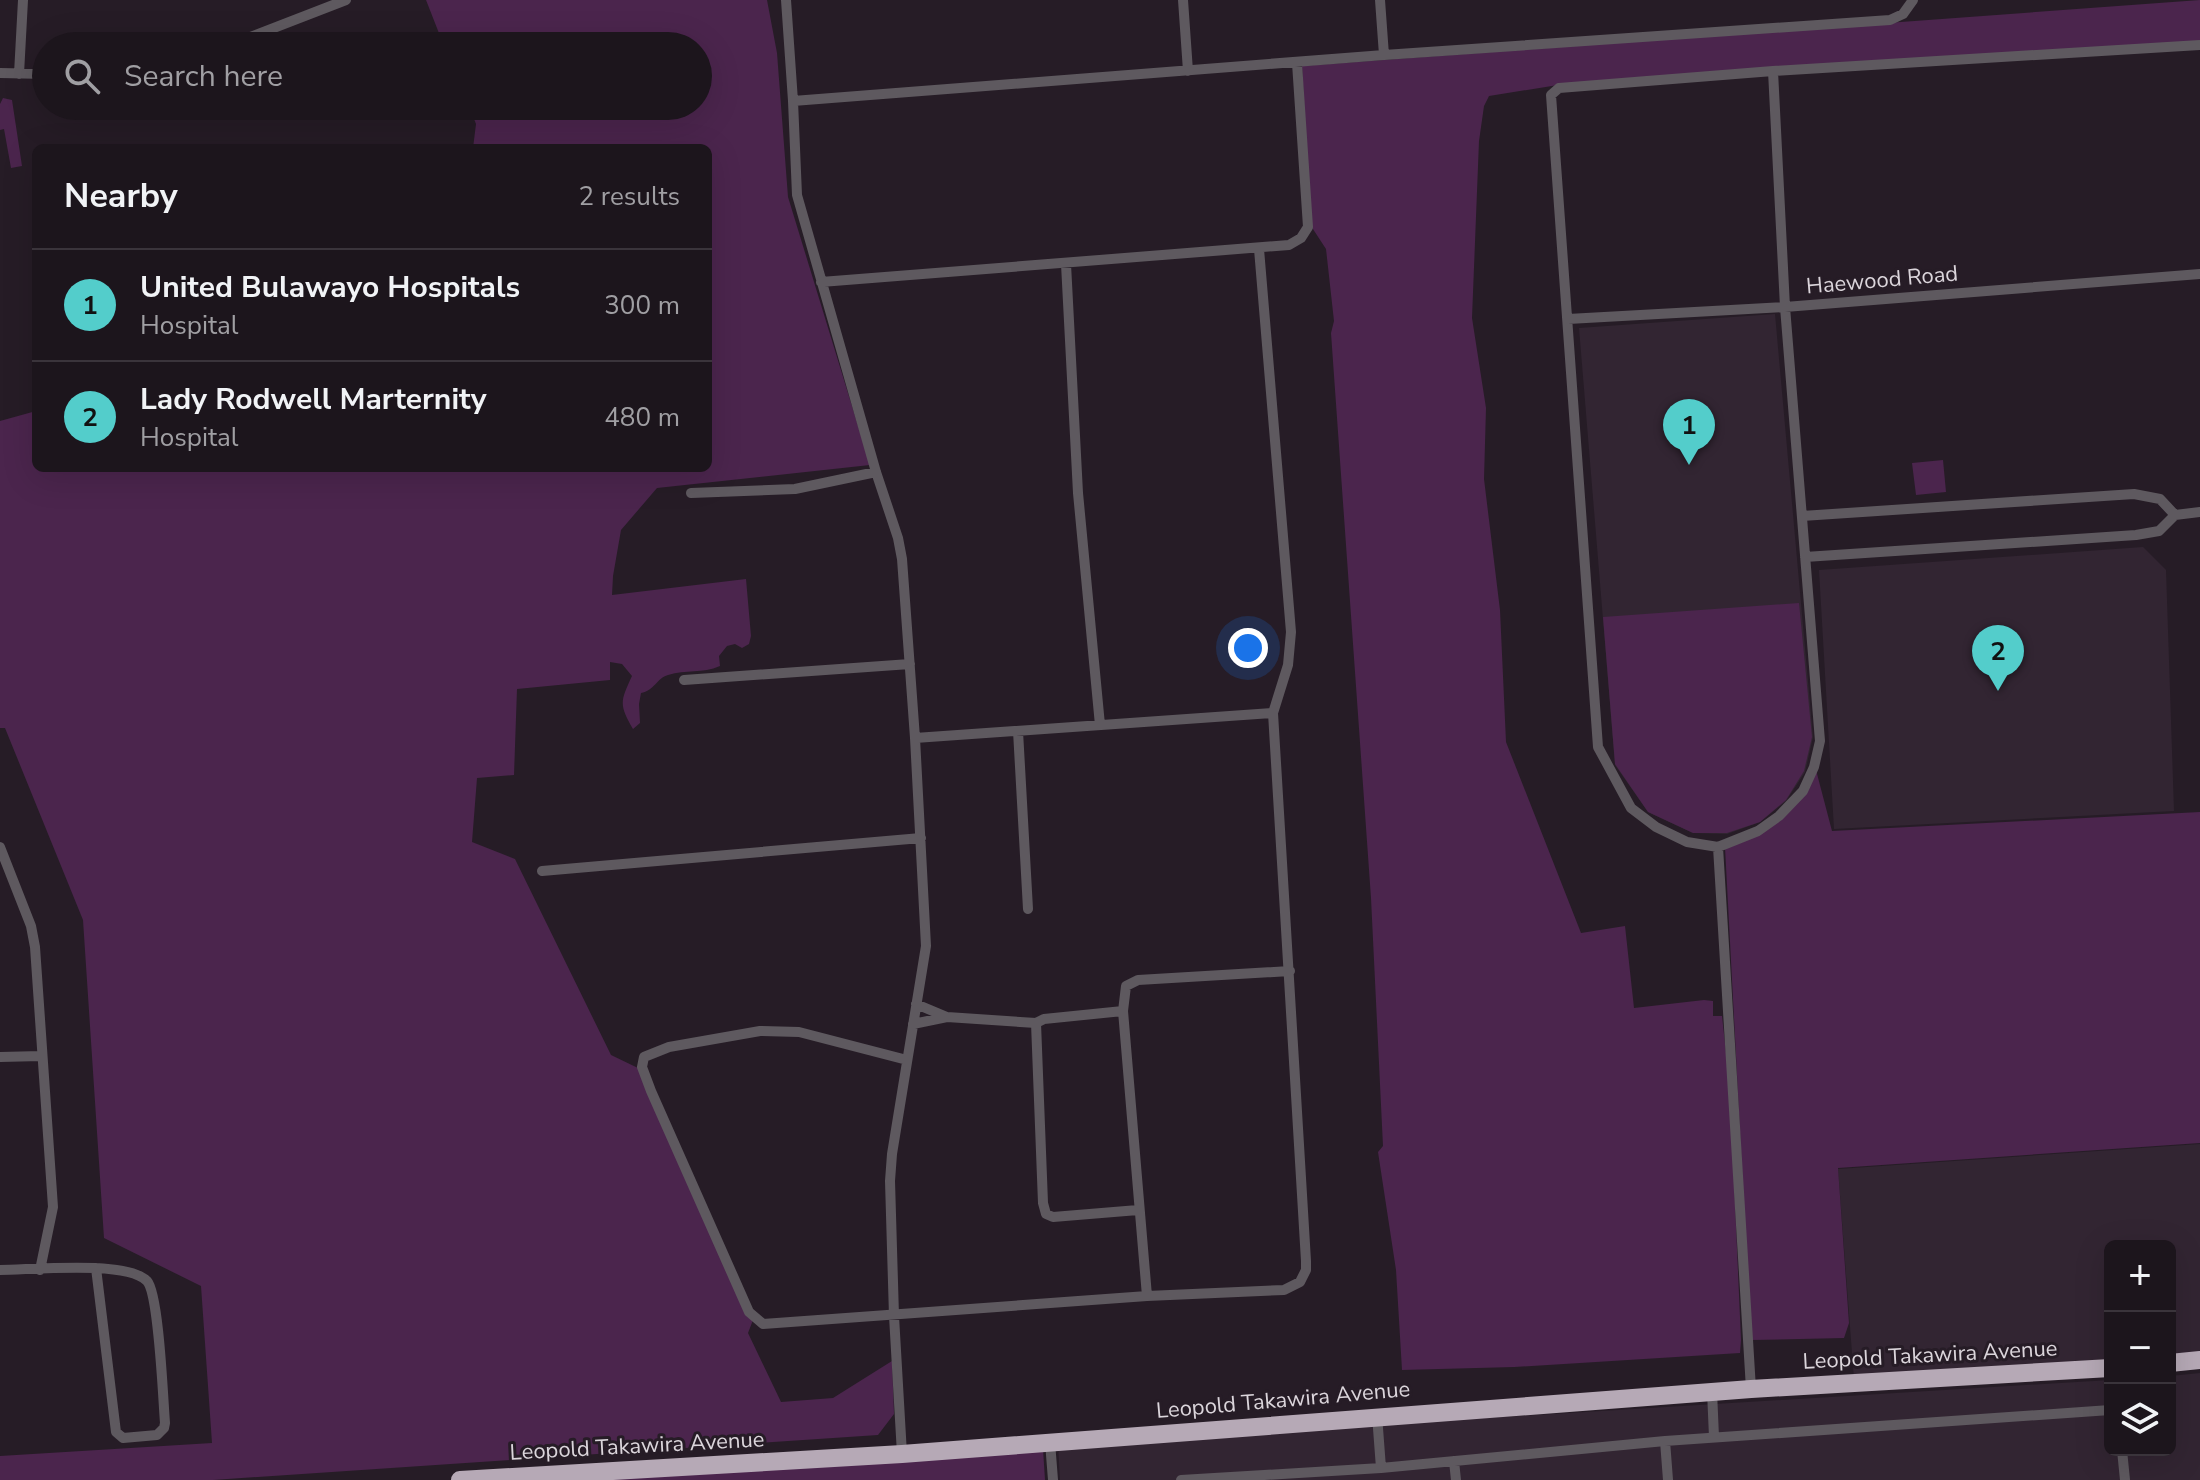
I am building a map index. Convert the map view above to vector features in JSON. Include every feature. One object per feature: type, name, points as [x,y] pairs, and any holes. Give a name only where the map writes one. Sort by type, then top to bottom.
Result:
[{"type":"highway","points":[[2176,1362],[2200,1360]]},
{"type":"highway","name":"Leopold Takawira Avenue","points":[[460,1480],[902,1454],[1712,1391],[2104,1368]]},
{"type":"street","points":[[19,74],[23,0]]},
{"type":"street","points":[[263,32],[346,0]]},
{"type":"street","points":[[786,0],[797,195],[901,551],[926,946],[890,1181],[902,1454]]},
{"type":"street","points":[[1183,0],[1188,71]]},
{"type":"street","points":[[1380,0],[1384,55]]},
{"type":"street","points":[[793,101],[1890,20],[1903,14],[1913,0]]},
{"type":"street","points":[[1773,71],[1785,307],[1820,741],[1814,767],[1803,791],[1779,816],[1758,831],[1718,847],[1687,842],[1656,827],[1631,808],[1598,747],[1550,101],[1554,90],[1773,71],[2200,45]]},
{"type":"street","points":[[821,282],[1289,245],[1301,238],[1308,227],[1297,63]]},
{"type":"street","points":[[0,73],[32,74]]},
{"type":"street","points":[[907,1060],[799,1032],[760,1031],[669,1047],[646,1055],[642,1061],[644,1075],[753,1318],[763,1324],[1147,1296],[1284,1290],[1300,1282],[1306,1270],[1273,713],[1288,665],[1291,632],[1259,249]]},
{"type":"street","points":[[1066,264],[1078,493],[1100,725]]},
{"type":"street","name":"Haewood Road","points":[[1568,319],[1785,307],[2200,274]]},
{"type":"street","points":[[691,493],[795,489],[876,472]]},
{"type":"street","points":[[1802,516],[2134,494],[2160,499],[2175,515]]},
{"type":"street","points":[[1805,557],[2136,535],[2159,531],[2175,515],[2200,512]]},
{"type":"street","points":[[684,680],[910,664]]},
{"type":"street","points":[[915,738],[1273,713]]},
{"type":"street","points":[[1018,731],[1028,909]]},
{"type":"street","points":[[542,871],[921,838]]},
{"type":"street","points":[[0,847],[31,926],[35,947],[53,1207],[40,1270]]},
{"type":"street","points":[[1718,847],[1751,1389]]},
{"type":"street","points":[[1147,1296],[1123,1011],[1126,986],[1138,980],[1290,971]]},
{"type":"street","points":[[916,1004],[947,1017]]},
{"type":"street","points":[[913,1024],[947,1017],[1036,1023],[1044,1019],[1123,1011]]},
{"type":"street","points":[[1036,1023],[1044,1210],[1053,1217],[1138,1210]]},
{"type":"street","points":[[0,1057],[41,1056]]},
{"type":"street","points":[[0,1270],[96,1268],[137,1274],[146,1280],[151,1288],[165,1423],[157,1435],[123,1438],[116,1432],[96,1268]]},
{"type":"street","points":[[1712,1391],[1714,1437]]},
{"type":"street","points":[[1181,1480],[1381,1468],[1714,1437],[2104,1410]]},
{"type":"street","points":[[1377,1415],[1381,1468]]},
{"type":"street","points":[[1665,1441],[1668,1480]]},
{"type":"street","points":[[1050,1442],[1053,1480]]},
{"type":"street","points":[[2123,1456],[2125,1480]]},
{"type":"street","points":[[1454,1461],[1456,1480]]},
{"type":"shaded area","points":[[426,0],[767,0],[777,53],[788,197],[870,465],[657,488],[621,530],[612,595],[746,579],[749,644],[742,648],[735,644],[727,646],[719,656],[720,666],[668,675],[641,693],[640,723],[633,729],[623,703],[632,676],[622,664],[610,662],[610,680],[517,689],[514,775],[477,778],[472,842],[515,859],[611,1055],[638,1068],[753,1320],[748,1333],[781,1402],[833,1398],[892,1361],[894,1414],[878,1435],[213,1480],[0,1480],[0,1456],[212,1443],[201,1286],[104,1238],[83,920],[5,728],[0,728],[0,421],[32,412],[32,472],[712,472],[712,144],[474,144],[474,120],[712,120],[712,32],[439,32]]},
{"type":"shaded area","points":[[2200,0],[2200,41],[1558,85],[1489,96],[1484,106],[1479,141],[1472,318],[1486,408],[1484,479],[1500,610],[1506,742],[1581,933],[1625,926],[1634,1008],[1704,1000],[1713,1001],[1713,1016],[1722,1016],[1730,1089],[1741,1340],[1740,1353],[1514,1367],[1402,1370],[1396,1270],[1378,1152],[1383,1146],[1371,898],[1331,333],[1334,321],[1326,249],[1311,226],[1302,66]]},
{"type":"shaded area","points":[[3,98],[12,100],[22,166],[11,168],[4,129],[0,130],[0,104]]},
{"type":"shaded area","points":[[1775,314],[1813,737],[1805,772],[1786,801],[1760,822],[1727,834],[1693,833],[1648,812],[1615,765],[1579,328]]},
{"type":"shaded area","points":[[1943,460],[1946,492],[1916,495],[1912,463]]},
{"type":"shaded area","points":[[2143,547],[2166,570],[2174,811],[1834,829],[1819,570]]},
{"type":"shaded area","points":[[1799,603],[1812,737],[1804,771],[1786,800],[1760,822],[1727,833],[1693,833],[1648,812],[1615,764],[1603,617]]},
{"type":"shaded area","points":[[1816,770],[1832,831],[2200,812],[2200,1143],[1838,1168],[1849,1323],[1844,1338],[1751,1340],[1725,847],[1759,834]]},
{"type":"shaded area","points":[[2200,1144],[2200,1355],[2176,1357],[2176,1240],[2104,1240],[2104,1361],[1854,1379],[1838,1169]]},
{"type":"shaded area","points":[[2200,1373],[2200,1480],[1060,1480],[1058,1444],[2104,1380],[2104,1456],[2176,1456],[2176,1375]]},
{"type":"shaded area","points":[[1043,1449],[1045,1480],[576,1480]]},
{"type":"place","name":"United Bulawayo Hospitals","points":[[1689,465]]},
{"type":"place","name":"Lady Rodwell Marternity","points":[[1998,691]]}]
